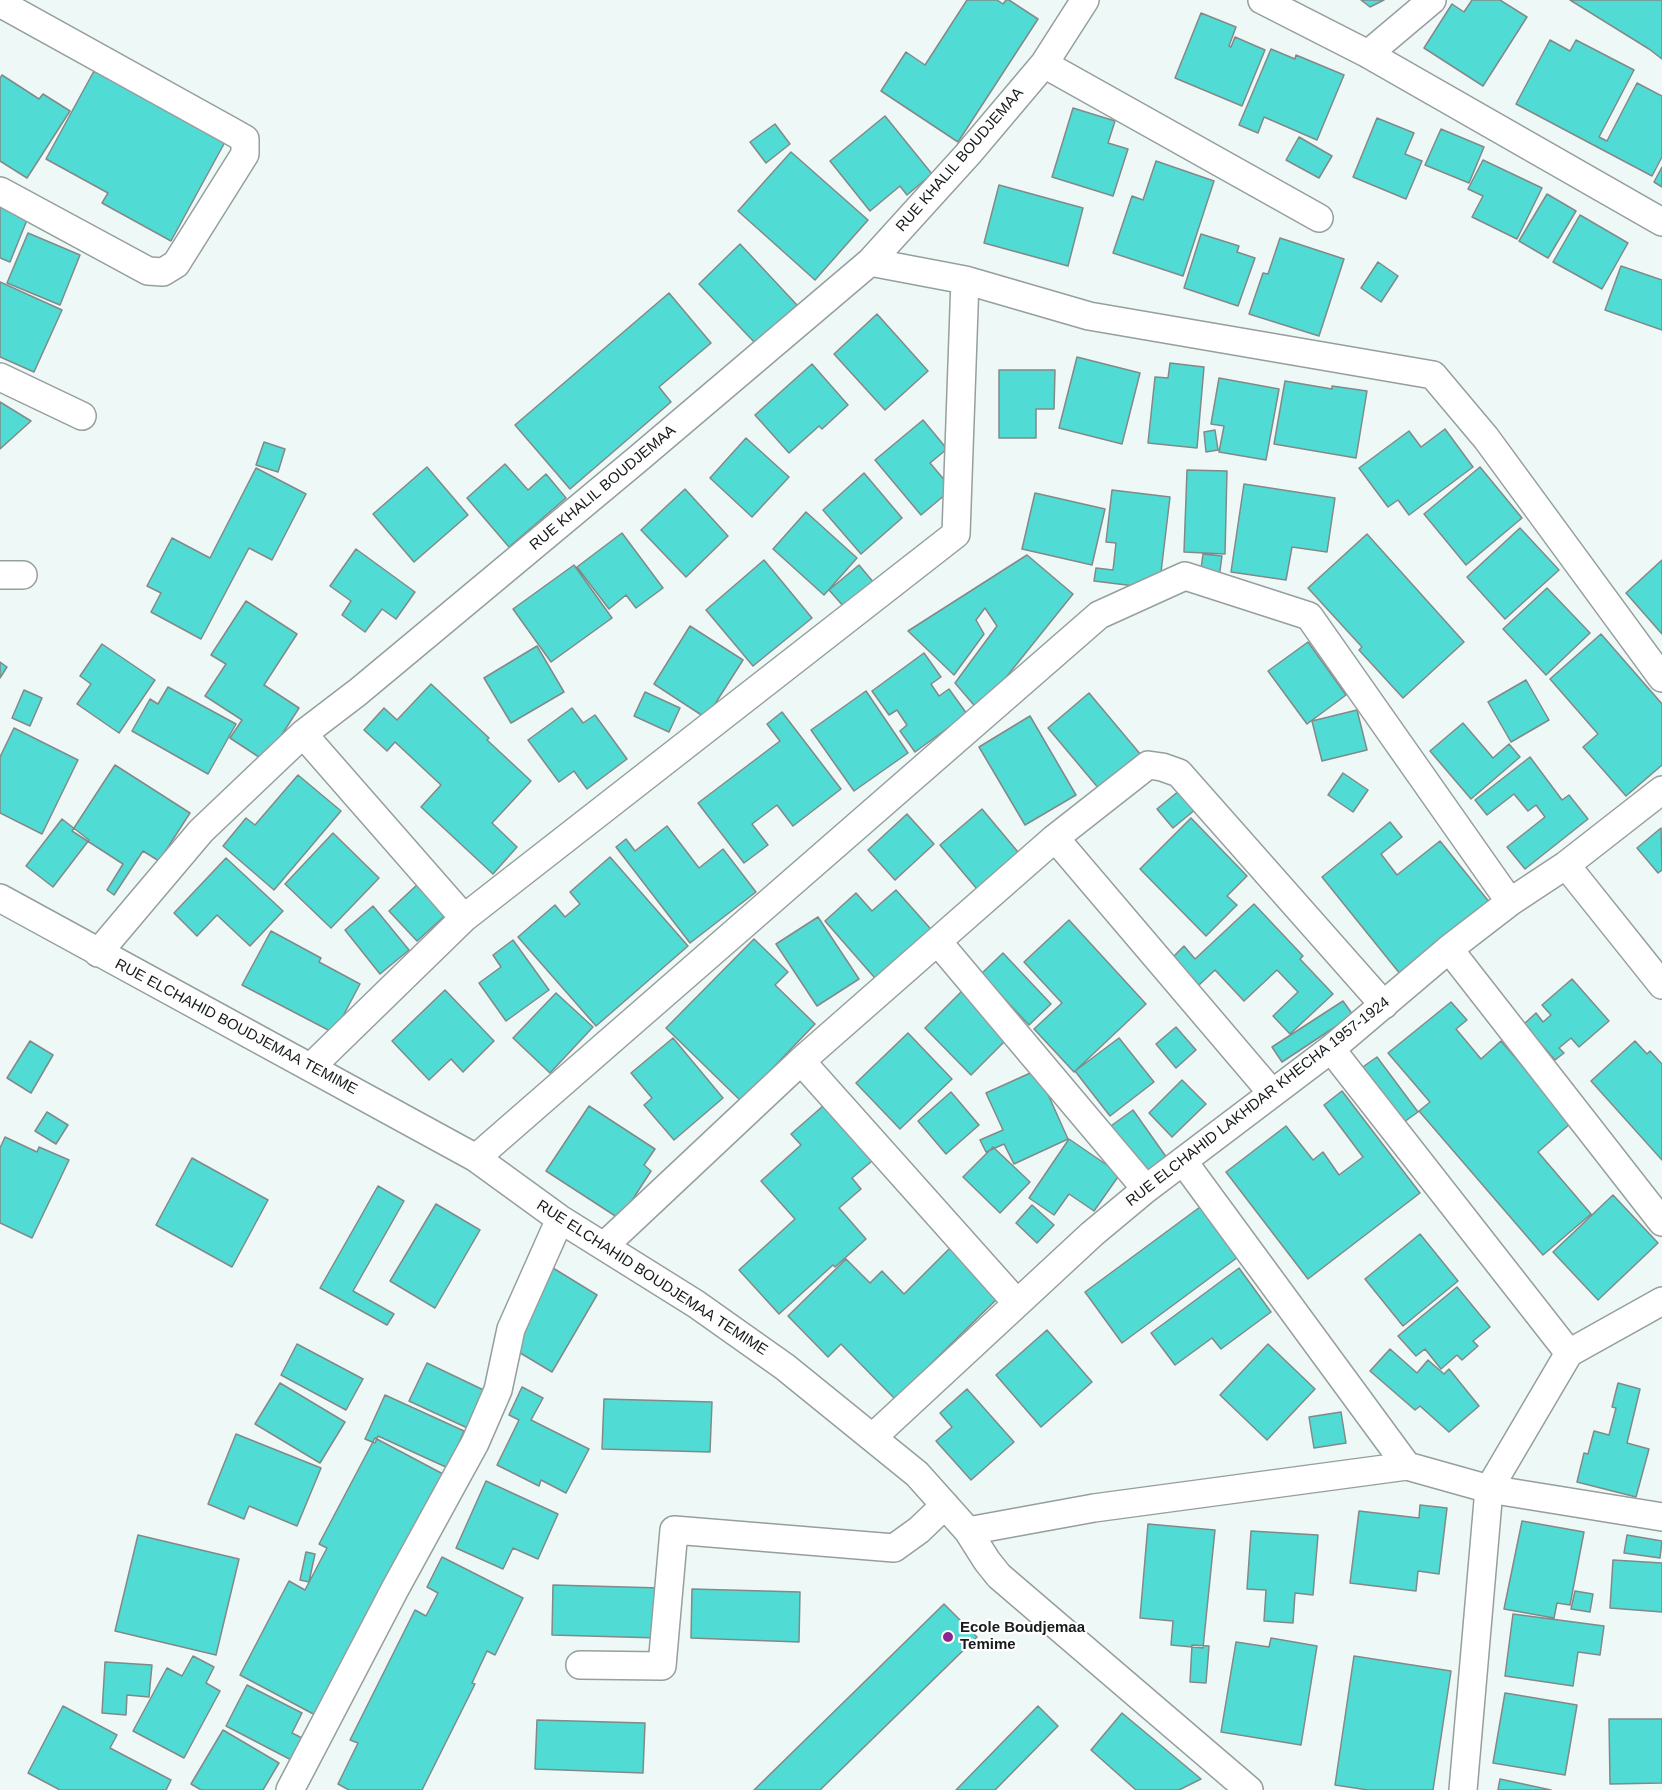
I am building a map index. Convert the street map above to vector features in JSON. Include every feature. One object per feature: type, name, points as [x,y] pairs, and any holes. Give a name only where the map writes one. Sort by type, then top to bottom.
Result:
[{"type":"street","name":"RUE KHALIL BOUDJEMAA","points":[[98,953],[201,831],[303,734],[358,692],[870,261],[968,154],[1044,64],[1085,0]]},
{"type":"street","points":[[1262,0],[1368,54],[1662,222]]},
{"type":"street","points":[[1368,54],[1432,0]]},
{"type":"street","points":[[0,3],[244,139],[245,154],[176,264],[163,272],[148,271],[0,191]]},
{"type":"street","points":[[1044,64],[1319,218]]},
{"type":"street","points":[[870,261],[965,279],[1089,316],[1433,375],[1486,438],[1662,678]]},
{"type":"street","points":[[310,1067],[464,918],[956,534],[965,279]]},
{"type":"street","points":[[0,377],[82,416]]},
{"type":"street","points":[[476,1158],[1099,615],[1185,576],[1309,616],[1510,902]]},
{"type":"street","points":[[303,734],[464,918]]},
{"type":"street","points":[[604,1246],[801,1061],[1055,838],[1148,765],[1179,773],[1384,1005]]},
{"type":"street","name":"RUE ELCHAHID LAKHDAR KHECHA 1957-1924","points":[[873,1437],[1092,1234],[1146,1189],[1331,1049],[1449,949],[1510,902],[1566,865],[1662,790]]},
{"type":"street","points":[[1055,838],[1272,1093]]},
{"type":"street","points":[[1566,865],[1662,985]]},
{"type":"street","name":"RUE ELCHAHID BOUDJEMAA TEMIME","points":[[0,898],[476,1158],[560,1219],[696,1304],[785,1367],[917,1474],[968,1531],[999,1576],[1249,1790]]},
{"type":"street","points":[[939,942],[1146,1189]]},
{"type":"street","points":[[1449,949],[1662,1222]]},
{"type":"street","points":[[1331,1049],[1569,1353]]},
{"type":"street","points":[[801,1061],[1017,1303]]},
{"type":"street","points":[[1184,1161],[1407,1466]]},
{"type":"street","points":[[291,1790],[475,1443],[498,1389],[512,1329],[560,1219]]},
{"type":"street","points":[[1463,1790],[1489,1490],[1569,1353],[1662,1301]]},
{"type":"street","points":[[968,1531],[1094,1508],[1407,1466],[1489,1490],[1662,1517]]},
{"type":"street","points":[[580,1665],[662,1666],[674,1530],[894,1548],[919,1530],[945,1505]]},
{"type":"building","points":[[967,0],[997,0],[1003,4],[1009,0],[1038,19],[958,142],[881,91],[906,52],[925,65]]},
{"type":"building","points":[[1361,0],[1384,0],[1370,7]]},
{"type":"building","points":[[1472,0],[1500,0],[1527,17],[1483,86],[1424,48],[1452,4],[1464,12]]},
{"type":"building","points":[[1570,0],[1662,0],[1662,59],[1649,49]]},
{"type":"building","points":[[1201,13],[1236,27],[1229,46],[1231,47],[1235,37],[1265,50],[1242,106],[1175,78]]},
{"type":"building","points":[[1550,40],[1570,51],[1576,40],[1634,70],[1599,137],[1607,141],[1637,83],[1662,96],[1662,157],[1652,176],[1516,104]]},
{"type":"building","points":[[1271,49],[1295,59],[1296,55],[1344,75],[1317,140],[1264,117],[1258,133],[1239,125]]},
{"type":"building","points":[[94,71],[225,142],[171,241],[102,203],[108,193],[46,159]]},
{"type":"building","points":[[2,75],[39,99],[43,94],[70,111],[27,178],[0,161],[0,78]]},
{"type":"building","points":[[1073,108],[1115,121],[1108,143],[1128,149],[1113,196],[1052,177]]},
{"type":"building","points":[[885,116],[932,174],[907,195],[900,186],[870,211],[830,161]]},
{"type":"building","points":[[1377,118],[1414,133],[1405,154],[1422,161],[1406,199],[1353,177]]},
{"type":"building","points":[[775,124],[790,144],[766,163],[750,142]]},
{"type":"building","points":[[1441,129],[1484,147],[1469,183],[1425,165]]},
{"type":"building","points":[[1299,137],[1332,156],[1319,178],[1286,160]]},
{"type":"building","points":[[791,152],[868,220],[815,280],[738,211]]},
{"type":"building","points":[[1483,160],[1542,188],[1517,239],[1472,217],[1483,196],[1468,189]]},
{"type":"building","points":[[1156,161],[1214,181],[1183,276],[1113,253],[1132,196],[1143,200]]},
{"type":"building","points":[[1662,167],[1662,187],[1654,182]]},
{"type":"building","points":[[999,185],[1083,208],[1068,266],[984,243]]},
{"type":"building","points":[[1547,194],[1576,211],[1548,258],[1519,241]]},
{"type":"building","points":[[0,203],[29,215],[10,262],[0,258]]},
{"type":"building","points":[[1580,215],[1628,243],[1602,289],[1553,262]]},
{"type":"building","points":[[28,233],[80,255],[60,305],[7,283]]},
{"type":"building","points":[[1201,234],[1239,246],[1237,252],[1255,258],[1238,306],[1184,288]]},
{"type":"building","points":[[1280,238],[1344,259],[1319,336],[1249,314],[1263,273],[1268,274]]},
{"type":"building","points":[[740,244],[797,305],[756,344],[699,284]]},
{"type":"building","points":[[1378,262],[1398,276],[1381,302],[1361,288]]},
{"type":"building","points":[[1621,266],[1662,280],[1662,330],[1605,310]]},
{"type":"building","points":[[0,282],[62,310],[34,372],[0,357]]},
{"type":"building","points":[[669,293],[711,343],[659,387],[671,402],[570,489],[515,425]]},
{"type":"building","points":[[877,314],[928,371],[885,410],[834,354]]},
{"type":"building","points":[[1077,357],[1140,373],[1122,444],[1059,428]]},
{"type":"building","points":[[1170,363],[1204,367],[1197,448],[1148,443],[1155,377],[1168,378]]},
{"type":"building","points":[[812,364],[848,405],[822,429],[819,426],[789,453],[755,415]]},
{"type":"building","points":[[999,370],[1055,370],[1054,409],[1036,409],[1036,438],[999,438]]},
{"type":"building","points":[[1219,378],[1279,389],[1266,460],[1219,452],[1224,426],[1211,424]]},
{"type":"building","points":[[1285,381],[1332,389],[1332,386],[1367,391],[1356,458],[1274,444]]},
{"type":"building","points":[[0,402],[31,421],[0,449]]},
{"type":"building","points":[[923,420],[947,449],[930,463],[952,489],[921,515],[875,460]]},
{"type":"building","points":[[1445,429],[1473,467],[1409,515],[1398,500],[1388,507],[1359,468],[1409,431],[1421,447]]},
{"type":"building","points":[[1215,430],[1218,450],[1206,452],[1204,432]]},
{"type":"building","points":[[746,438],[789,477],[752,517],[710,478]]},
{"type":"building","points":[[264,442],[285,449],[278,472],[256,465]]},
{"type":"building","points":[[505,464],[528,490],[546,474],[566,498],[509,547],[467,498]]},
{"type":"building","points":[[427,467],[468,515],[414,562],[373,514]]},
{"type":"building","points":[[1480,467],[1522,518],[1466,565],[1424,514]]},
{"type":"building","points":[[256,468],[306,494],[272,560],[249,548],[201,639],[151,612],[161,593],[147,586],[172,538],[210,558]]},
{"type":"building","points":[[1187,470],[1227,471],[1225,554],[1184,552]]},
{"type":"building","points":[[864,473],[902,518],[861,554],[823,510]]},
{"type":"building","points":[[1244,484],[1335,498],[1327,552],[1292,547],[1286,580],[1231,572]]},
{"type":"building","points":[[685,489],[728,536],[686,577],[641,530]]},
{"type":"building","points":[[1112,490],[1170,497],[1159,589],[1094,581],[1096,568],[1113,570],[1116,543],[1106,542]]},
{"type":"building","points":[[1035,493],[1105,509],[1092,565],[1022,549]]},
{"type":"building","points":[[806,512],[857,558],[824,595],[773,549]]},
{"type":"building","points":[[1520,528],[1559,570],[1505,619],[1467,577]]},
{"type":"building","points":[[622,533],[663,588],[636,608],[626,595],[609,609],[577,567]]},
{"type":"building","points":[[1367,534],[1464,642],[1403,698],[1359,650],[1362,647],[1308,588]]},
{"type":"building","points":[[356,549],[415,592],[396,619],[382,609],[365,632],[342,615],[351,601],[330,586]]},
{"type":"building","points":[[1203,554],[1222,556],[1219,578],[1200,576]]},
{"type":"building","points":[[1027,555],[1073,594],[979,711],[955,683],[997,626],[985,608],[976,620],[984,634],[954,675],[908,631]]},
{"type":"building","points":[[764,560],[812,618],[753,666],[706,610]]},
{"type":"building","points":[[1662,560],[1662,634],[1626,593]]},
{"type":"building","points":[[574,565],[612,618],[551,662],[513,609]]},
{"type":"building","points":[[859,565],[874,583],[845,608],[829,590]]},
{"type":"building","points":[[1547,588],[1590,633],[1546,675],[1503,629]]},
{"type":"building","points":[[246,601],[297,634],[264,685],[299,708],[265,761],[230,738],[242,720],[205,696],[226,664],[211,655]]},
{"type":"building","points":[[690,626],[743,660],[706,718],[654,684]]},
{"type":"building","points":[[1601,634],[1662,704],[1662,765],[1626,796],[1583,747],[1598,734],[1550,679]]},
{"type":"building","points":[[1308,642],[1346,695],[1307,724],[1268,671]]},
{"type":"building","points":[[102,644],[155,680],[119,733],[77,704],[91,684],[80,676]]},
{"type":"building","points":[[537,646],[564,692],[511,723],[484,678]]},
{"type":"building","points":[[924,653],[941,677],[931,684],[939,696],[949,689],[967,714],[915,752],[900,731],[907,725],[897,710],[889,715],[872,691]]},
{"type":"building","points":[[0,662],[7,667],[0,678]]},
{"type":"building","points":[[1526,680],[1549,720],[1511,742],[1488,702]]},
{"type":"building","points":[[431,684],[531,781],[492,823],[517,847],[493,874],[421,807],[441,785],[395,742],[387,751],[364,730],[384,708],[397,720]]},
{"type":"building","points":[[168,687],[236,724],[208,774],[132,731],[150,699],[158,704]]},
{"type":"building","points":[[24,690],[42,698],[30,726],[12,718]]},
{"type":"building","points":[[866,691],[908,753],[854,791],[811,730]]},
{"type":"building","points":[[645,692],[680,708],[669,732],[634,716]]},
{"type":"building","points":[[1089,693],[1141,755],[1100,790],[1048,728]]},
{"type":"building","points":[[572,708],[583,723],[595,715],[627,759],[587,789],[574,771],[559,782],[528,740]]},
{"type":"building","points":[[1357,710],[1367,750],[1322,761],[1312,721]]},
{"type":"building","points":[[782,712],[841,789],[793,826],[777,805],[752,824],[768,845],[744,863],[698,803],[780,741],[767,724]]},
{"type":"building","points":[[1030,716],[1076,795],[1025,825],[979,747]]},
{"type":"building","points":[[1463,723],[1493,758],[1509,744],[1520,757],[1471,799],[1430,751]]},
{"type":"building","points":[[14,728],[78,760],[42,834],[0,813],[0,757]]},
{"type":"building","points":[[1530,757],[1562,800],[1569,795],[1588,819],[1525,869],[1507,847],[1545,817],[1536,805],[1528,811],[1514,794],[1487,815],[1475,800]]},
{"type":"building","points":[[115,765],[190,813],[159,861],[143,851],[114,895],[107,890],[123,864],[72,831]]},
{"type":"building","points":[[1343,773],[1368,790],[1353,812],[1328,795]]},
{"type":"building","points":[[298,775],[341,811],[274,890],[223,846],[246,818],[255,825]]},
{"type":"building","points":[[1180,790],[1196,809],[1173,828],[1157,809]]},
{"type":"building","points":[[982,809],[1023,858],[982,895],[940,845]]},
{"type":"building","points":[[907,814],[934,844],[895,880],[868,850]]},
{"type":"building","points":[[1191,818],[1247,876],[1227,896],[1237,905],[1206,936],[1140,869]]},
{"type":"building","points":[[62,819],[89,840],[53,887],[26,866]]},
{"type":"building","points":[[1390,822],[1402,837],[1381,854],[1397,875],[1440,841],[1490,903],[1401,975],[1322,877]]},
{"type":"building","points":[[667,826],[699,868],[723,849],[756,892],[690,943],[616,847],[626,839],[635,851]]},
{"type":"building","points":[[1661,828],[1662,870],[1658,873],[1637,848]]},
{"type":"building","points":[[333,833],[379,878],[331,928],[285,884]]},
{"type":"building","points":[[610,857],[688,946],[596,1026],[518,937],[555,905],[565,917],[580,904],[570,892]]},
{"type":"building","points":[[226,858],[283,911],[250,946],[217,915],[197,936],[174,913]]},
{"type":"building","points":[[419,883],[447,914],[417,941],[389,911]]},
{"type":"building","points":[[896,890],[937,936],[881,985],[825,921],[856,893],[872,911]]},
{"type":"building","points":[[1254,904],[1303,956],[1300,959],[1333,994],[1290,1034],[1273,1016],[1298,992],[1277,970],[1244,1001],[1215,970],[1199,985],[1173,957],[1184,946],[1195,959]]},
{"type":"building","points":[[373,906],[409,950],[380,974],[345,930]]},
{"type":"building","points":[[818,917],[859,979],[817,1006],[776,944]]},
{"type":"building","points":[[1069,920],[1146,1004],[1074,1072],[1034,1029],[1062,1003],[1024,962]]},
{"type":"building","points":[[271,931],[321,958],[319,962],[360,984],[334,1033],[242,985]]},
{"type":"building","points":[[754,939],[788,972],[775,985],[815,1024],[741,1101],[666,1028]]},
{"type":"building","points":[[513,940],[549,990],[506,1021],[479,983],[501,967],[493,955]]},
{"type":"building","points":[[1003,953],[1051,1004],[1029,1025],[981,974]]},
{"type":"building","points":[[1572,979],[1609,1021],[1579,1047],[1571,1038],[1559,1048],[1564,1053],[1555,1060],[1524,1024],[1536,1013],[1543,1022],[1551,1015],[1542,1005]]},
{"type":"building","points":[[964,989],[1010,1036],[971,1075],[925,1028]]},
{"type":"building","points":[[445,990],[494,1041],[463,1072],[451,1059],[429,1080],[392,1041]]},
{"type":"building","points":[[556,993],[593,1027],[550,1073],[513,1038]]},
{"type":"building","points":[[1343,1001],[1353,1015],[1282,1062],[1272,1047]]},
{"type":"building","points":[[1451,1002],[1467,1020],[1456,1029],[1481,1059],[1501,1041],[1571,1123],[1538,1152],[1591,1214],[1543,1255],[1419,1111],[1430,1102],[1388,1053]]},
{"type":"building","points":[[1176,1027],[1196,1050],[1176,1068],[1156,1044]]},
{"type":"building","points":[[908,1033],[952,1079],[900,1129],[856,1083]]},
{"type":"building","points":[[673,1038],[723,1098],[674,1140],[644,1105],[652,1098],[631,1073]]},
{"type":"building","points":[[1119,1038],[1154,1082],[1110,1116],[1075,1071]]},
{"type":"building","points":[[30,1041],[53,1055],[31,1093],[7,1078]]},
{"type":"building","points":[[1635,1041],[1647,1054],[1650,1051],[1662,1064],[1662,1160],[1591,1081]]},
{"type":"building","points":[[1377,1057],[1418,1112],[1397,1127],[1357,1071]]},
{"type":"building","points":[[1037,1070],[1068,1139],[1014,1164],[1004,1144],[986,1152],[980,1140],[1003,1130],[986,1093]]},
{"type":"building","points":[[1182,1080],[1206,1104],[1172,1137],[1149,1113]]},
{"type":"building","points":[[1342,1091],[1420,1193],[1308,1279],[1226,1172],[1286,1126],[1313,1160],[1323,1152],[1339,1175],[1363,1157],[1324,1105]]},
{"type":"building","points":[[951,1092],[979,1125],[946,1154],[918,1121]]},
{"type":"building","points":[[589,1106],[655,1149],[644,1165],[651,1171],[620,1219],[546,1171]]},
{"type":"building","points":[[823,1106],[872,1161],[852,1178],[861,1189],[839,1208],[866,1239],[835,1267],[833,1265],[779,1314],[739,1270],[795,1219],[761,1181],[801,1145],[791,1134]]},
{"type":"building","points":[[1133,1110],[1167,1158],[1142,1176],[1108,1128]]},
{"type":"building","points":[[47,1112],[68,1125],[56,1144],[35,1131]]},
{"type":"building","points":[[5,1137],[37,1152],[39,1147],[69,1160],[32,1238],[0,1223],[0,1148]]},
{"type":"building","points":[[1069,1139],[1120,1174],[1094,1211],[1069,1194],[1054,1215],[1029,1198]]},
{"type":"building","points":[[993,1147],[1030,1182],[1000,1213],[963,1177]]},
{"type":"building","points":[[192,1158],[268,1200],[232,1267],[156,1225]]},
{"type":"building","points":[[378,1186],[404,1201],[353,1291],[394,1314],[387,1325],[320,1288]]},
{"type":"building","points":[[1613,1195],[1658,1243],[1598,1300],[1553,1252]]},
{"type":"building","points":[[436,1204],[480,1230],[435,1308],[390,1281]]},
{"type":"building","points":[[1032,1205],[1054,1225],[1037,1243],[1016,1223]]},
{"type":"building","points":[[1200,1207],[1238,1257],[1122,1343],[1085,1292]]},
{"type":"building","points":[[1420,1234],[1458,1281],[1403,1326],[1365,1279]]},
{"type":"building","points":[[951,1247],[999,1297],[895,1399],[841,1344],[828,1357],[788,1316],[846,1259],[870,1283],[882,1271],[904,1294]]},
{"type":"building","points":[[553,1268],[597,1295],[552,1372],[507,1345]]},
{"type":"building","points":[[1239,1268],[1271,1312],[1221,1349],[1212,1338],[1175,1365],[1151,1333]]},
{"type":"building","points":[[1457,1287],[1490,1327],[1473,1341],[1478,1346],[1462,1360],[1457,1355],[1441,1369],[1425,1349],[1416,1356],[1398,1336]]},
{"type":"building","points":[[1047,1330],[1092,1382],[1041,1427],[996,1375]]},
{"type":"building","points":[[297,1344],[363,1379],[346,1410],[281,1375]]},
{"type":"building","points":[[1268,1344],[1315,1389],[1267,1440],[1220,1395]]},
{"type":"building","points":[[1390,1349],[1417,1373],[1428,1360],[1444,1374],[1449,1369],[1479,1406],[1449,1432],[1420,1406],[1415,1410],[1370,1371]]},
{"type":"building","points":[[427,1363],[492,1394],[474,1431],[409,1401]]},
{"type":"building","points":[[280,1383],[345,1422],[320,1463],[255,1424]]},
{"type":"building","points":[[1618,1383],[1640,1389],[1627,1443],[1649,1449],[1636,1497],[1577,1482],[1584,1453],[1588,1454],[1594,1431],[1609,1435],[1616,1408],[1612,1407]]},
{"type":"building","points":[[522,1387],[543,1398],[531,1420],[589,1449],[566,1493],[541,1480],[539,1486],[497,1465],[519,1420],[509,1415]]},
{"type":"building","points":[[967,1389],[1014,1442],[971,1480],[936,1441],[952,1427],[940,1413]]},
{"type":"building","points":[[385,1395],[464,1431],[448,1468],[378,1436],[375,1443],[365,1439]]},
{"type":"building","points":[[604,1399],[712,1402],[710,1452],[602,1449]]},
{"type":"building","points":[[1341,1412],[1346,1443],[1314,1448],[1309,1417]]},
{"type":"building","points":[[236,1434],[321,1468],[297,1526],[249,1506],[244,1519],[208,1504]]},
{"type":"building","points":[[375,1438],[443,1474],[319,1717],[240,1675],[289,1581],[305,1590],[327,1548],[319,1544]]},
{"type":"building","points":[[486,1481],[558,1514],[538,1559],[513,1548],[503,1569],[456,1548]]},
{"type":"building","points":[[1420,1505],[1447,1508],[1439,1574],[1418,1571],[1416,1591],[1350,1583],[1359,1511],[1419,1518]]},
{"type":"building","points":[[1522,1521],[1584,1532],[1570,1605],[1557,1603],[1554,1618],[1504,1609]]},
{"type":"building","points":[[1148,1524],[1215,1530],[1203,1648],[1171,1645],[1173,1621],[1140,1618]]},
{"type":"building","points":[[1251,1531],[1318,1535],[1313,1595],[1295,1593],[1293,1623],[1264,1621],[1266,1590],[1247,1589]]},
{"type":"building","points":[[138,1535],[239,1559],[216,1655],[115,1631]]},
{"type":"building","points":[[1627,1535],[1662,1541],[1660,1558],[1624,1553]]},
{"type":"building","points":[[306,1552],[315,1554],[309,1582],[300,1580]]},
{"type":"building","points":[[442,1557],[523,1598],[495,1655],[487,1651],[472,1683],[475,1684],[422,1790],[349,1790],[338,1784],[358,1743],[350,1740],[415,1610],[426,1616],[438,1593],[427,1587]]},
{"type":"building","points":[[1613,1560],[1662,1563],[1662,1612],[1610,1608]]},
{"type":"building","points":[[553,1585],[661,1588],[659,1638],[552,1635]]},
{"type":"building","points":[[692,1589],[800,1592],[799,1642],[691,1638]]},
{"type":"building","points":[[1575,1591],[1593,1594],[1590,1612],[1571,1609]]},
{"type":"building","points":[[944,1604],[977,1637],[820,1790],[754,1790]]},
{"type":"building","points":[[1513,1614],[1604,1626],[1600,1655],[1578,1652],[1573,1686],[1505,1676]]},
{"type":"building","points":[[1271,1638],[1317,1646],[1301,1745],[1221,1732],[1236,1642],[1269,1647]]},
{"type":"building","points":[[1192,1645],[1209,1646],[1206,1683],[1190,1682]]},
{"type":"building","points":[[193,1656],[214,1667],[206,1683],[220,1691],[184,1758],[133,1731],[167,1668],[182,1676]]},
{"type":"building","points":[[1354,1656],[1451,1671],[1433,1790],[1368,1790],[1335,1785]]},
{"type":"building","points":[[105,1662],[152,1665],[149,1697],[127,1695],[126,1715],[102,1713]]},
{"type":"building","points":[[247,1685],[302,1713],[292,1733],[310,1742],[299,1764],[226,1726]]},
{"type":"building","points":[[1505,1693],[1577,1705],[1565,1775],[1493,1763]]},
{"type":"building","points":[[63,1706],[117,1735],[110,1748],[171,1780],[166,1790],[60,1790],[28,1773]]},
{"type":"building","points":[[1038,1706],[1058,1726],[995,1790],[956,1790]]},
{"type":"building","points":[[1122,1713],[1201,1779],[1179,1790],[1136,1790],[1091,1750]]},
{"type":"building","points":[[1609,1719],[1662,1719],[1662,1783],[1610,1784]]},
{"type":"building","points":[[537,1720],[645,1723],[643,1773],[535,1769]]},
{"type":"building","points":[[223,1730],[279,1763],[263,1790],[201,1790],[191,1784]]},
{"type":"building","points":[[1500,1779],[1551,1790],[1498,1790]]},
{"type":"place","name":"Ecole Boudjemaa Temime","points":[[948,1637]]}]
